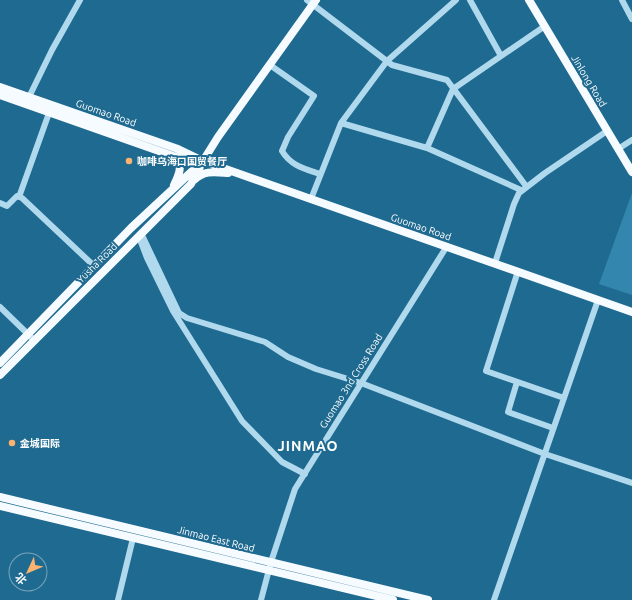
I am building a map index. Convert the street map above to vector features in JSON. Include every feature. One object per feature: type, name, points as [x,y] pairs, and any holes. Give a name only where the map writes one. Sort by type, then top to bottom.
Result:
[{"type":"main road","name":"Jinlong Road","points":[[529,0],[632,172]]},
{"type":"main road","name":"Yusha Road","points":[[0,363],[31,337],[140,235],[191,184],[203,161],[270,65],[312,1]]},
{"type":"main road","name":"Guomao Road","points":[[0,86],[177,153]]},
{"type":"main road","name":"Guomao Road","points":[[0,95],[49,113],[239,173],[632,312]]},
{"type":"main road","points":[[171,190],[180,172],[180,163],[177,153],[202,154],[207,152],[213,146]]},
{"type":"main road","name":"Yusha Road","points":[[0,375],[31,337],[131,228],[203,161]]},
{"type":"main road","points":[[191,184],[198,176],[204,173],[239,173]]},
{"type":"main road","name":"Jinmao East Road","points":[[0,497],[270,566],[393,600]]},
{"type":"main road","name":"Jinmao East Road","points":[[0,506],[133,538],[428,600]]},
{"type":"street","points":[[29,97],[52,50],[80,0]]},
{"type":"street","points":[[311,199],[341,123],[387,61],[456,0]]},
{"type":"street","points":[[470,0],[501,56]]},
{"type":"street","points":[[622,0],[632,19]]},
{"type":"street","points":[[312,1],[392,65],[447,80],[524,188]]},
{"type":"street","points":[[427,148],[453,89],[545,26]]},
{"type":"street","points":[[270,65],[314,96],[288,137],[282,151],[286,158],[294,164],[320,174]]},
{"type":"street","points":[[19,197],[49,113]]},
{"type":"street","points":[[341,123],[427,148],[524,188]]},
{"type":"street","points":[[495,263],[514,204],[524,188],[607,131]]},
{"type":"street","points":[[618,149],[632,140]]},
{"type":"street","points":[[0,203],[7,206],[17,196],[22,198],[92,264]]},
{"type":"street","points":[[140,235],[179,313],[187,318],[265,342],[288,357],[316,369],[361,384],[545,454],[632,483]]},
{"type":"street","points":[[140,235],[147,258],[173,311],[242,421],[282,462],[305,474]]},
{"type":"street","name":"Guomao 3nd Cross Road","points":[[261,600],[270,566],[296,489],[447,246]]},
{"type":"street","points":[[518,271],[486,371],[564,398]]},
{"type":"street","points":[[494,600],[598,300]]},
{"type":"street","points":[[0,307],[31,337]]},
{"type":"street","points":[[517,382],[508,412],[554,428]]},
{"type":"street","points":[[118,600],[133,538]]},
{"type":"shaded area","points":[[632,193],[632,295],[599,284]]},
{"type":"place","name":"咖啡乌海口国贸餐厅","points":[[129,161]]},
{"type":"place","name":"金城国际","points":[[12,443]]},
{"type":"district","name":"JINMAO","points":[[308,446]]}]
